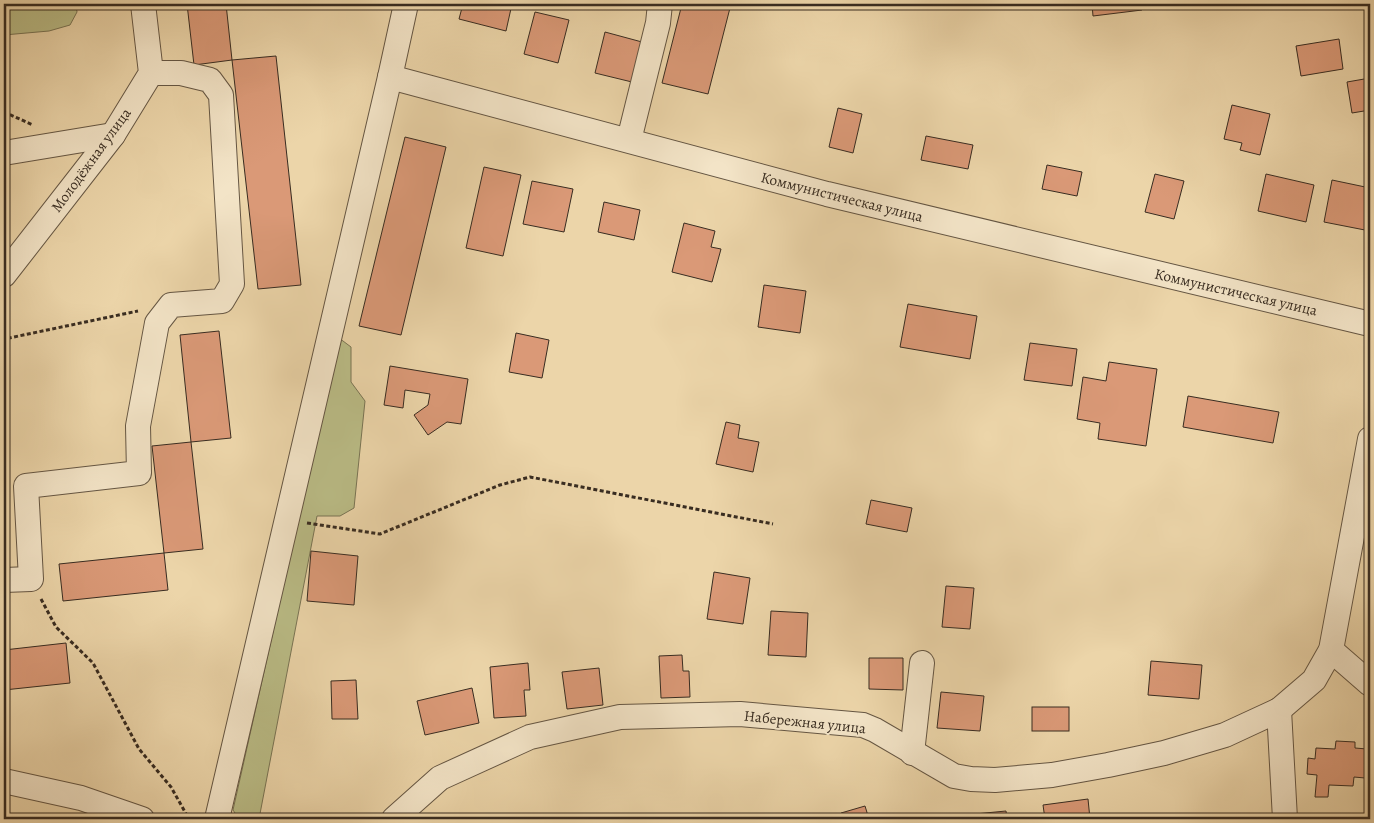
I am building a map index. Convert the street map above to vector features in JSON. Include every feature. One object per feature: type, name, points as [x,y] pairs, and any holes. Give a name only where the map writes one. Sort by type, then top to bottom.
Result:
[{"type":"street","points":[[4,580],[31,579],[26,486],[139,473],[138,426],[157,323],[170,304],[222,301],[232,284],[221,95],[210,80],[180,73],[150,74],[144,4]]},
{"type":"street","points":[[217,819],[406,4]]},
{"type":"street","points":[[629,140],[658,24],[660,4]]},
{"type":"street","name":"Молодёжная улица","points":[[4,275],[113,135],[150,74]]},
{"type":"street","name":"Коммунистическая улица","points":[[390,77],[827,194],[1370,324]]},
{"type":"street","points":[[4,153],[113,135]]},
{"type":"street","name":"Набережная улица","points":[[394,819],[440,778],[530,737],[620,717],[740,714],[863,725],[875,730],[954,776],[995,780],[1052,775],[1164,753],[1225,735],[1279,710],[1314,680],[1331,650],[1340,610],[1370,439]]},
{"type":"street","points":[[1331,650],[1370,684]]},
{"type":"street","points":[[912,753],[922,663]]},
{"type":"street","points":[[1279,710],[1285,819]]},
{"type":"street","points":[[4,781],[82,798],[142,819]]},
{"type":"path","points":[[4,344],[10,338],[170,304]]},
{"type":"path","points":[[287,520],[380,534],[500,485],[530,478],[773,524]]},
{"type":"path","points":[[31,579],[56,627],[93,663],[139,749],[171,787],[189,819]]},
{"type":"green space","points":[[4,4],[76,4],[77,12],[70,25],[49,31],[4,35]]},
{"type":"green space","points":[[339,338],[351,347],[351,382],[365,401],[354,508],[340,516],[317,516],[259,819],[239,819],[233,810]]},
{"type":"building","points":[[187,4],[226,4],[232,60],[194,65]]},
{"type":"building","points":[[463,4],[512,4],[506,31],[459,19]]},
{"type":"building","points":[[682,4],[731,4],[708,94],[662,83]]},
{"type":"building","points":[[1092,4],[1142,4],[1142,10],[1093,16]]},
{"type":"building","points":[[535,12],[569,20],[558,63],[524,54]]},
{"type":"building","points":[[605,32],[642,42],[632,82],[595,73]]},
{"type":"building","points":[[1339,39],[1343,69],[1301,76],[1296,46]]},
{"type":"building","points":[[276,56],[301,285],[258,289],[232,60]]},
{"type":"building","points":[[1370,78],[1370,110],[1352,113],[1347,82]]},
{"type":"building","points":[[1232,105],[1270,114],[1260,155],[1240,150],[1242,143],[1224,139]]},
{"type":"building","points":[[838,108],[862,114],[853,153],[829,147]]},
{"type":"building","points":[[926,136],[973,145],[968,169],[921,160]]},
{"type":"building","points":[[405,137],[446,147],[401,335],[359,326]]},
{"type":"building","points":[[1047,165],[1082,172],[1077,196],[1042,189]]},
{"type":"building","points":[[484,167],[521,175],[503,256],[466,248]]},
{"type":"building","points":[[1155,174],[1184,181],[1174,219],[1145,212]]},
{"type":"building","points":[[1266,174],[1314,185],[1306,222],[1258,211]]},
{"type":"building","points":[[1332,180],[1370,188],[1370,231],[1324,222]]},
{"type":"building","points":[[532,181],[573,189],[564,232],[523,224]]},
{"type":"building","points":[[604,202],[640,210],[634,240],[598,232]]},
{"type":"building","points":[[684,223],[715,231],[711,247],[721,249],[712,282],[672,272]]},
{"type":"building","points":[[764,285],[806,291],[800,333],[758,327]]},
{"type":"building","points":[[908,304],[977,316],[970,359],[900,347]]},
{"type":"building","points":[[219,331],[231,438],[191,442],[180,335]]},
{"type":"building","points":[[516,333],[549,340],[542,378],[509,372]]},
{"type":"building","points":[[1030,343],[1077,349],[1072,386],[1024,380]]},
{"type":"building","points":[[1109,362],[1157,369],[1146,446],[1098,439],[1100,423],[1077,419],[1083,377],[1106,381]]},
{"type":"building","points":[[390,366],[468,379],[461,424],[447,422],[428,435],[414,415],[428,405],[430,394],[405,390],[403,408],[384,405]]},
{"type":"building","points":[[1188,396],[1279,412],[1273,443],[1183,427]]},
{"type":"building","points":[[726,422],[740,425],[738,438],[759,442],[753,472],[716,464]]},
{"type":"building","points":[[191,442],[203,549],[164,553],[152,446]]},
{"type":"building","points":[[871,500],[912,508],[907,532],[866,524]]},
{"type":"building","points":[[311,551],[358,556],[354,605],[307,601]]},
{"type":"building","points":[[164,553],[168,590],[63,601],[59,564]]},
{"type":"building","points":[[714,572],[750,578],[743,624],[707,619]]},
{"type":"building","points":[[946,586],[974,588],[970,629],[942,627]]},
{"type":"building","points":[[771,611],[808,613],[806,657],[768,655]]},
{"type":"building","points":[[66,643],[70,683],[4,690],[4,650]]},
{"type":"building","points":[[682,655],[683,671],[689,671],[690,697],[661,698],[659,656]]},
{"type":"building","points":[[869,658],[903,658],[903,690],[869,689]]},
{"type":"building","points":[[1151,661],[1202,665],[1199,699],[1148,695]]},
{"type":"building","points":[[528,663],[530,690],[524,690],[526,716],[494,718],[490,667]]},
{"type":"building","points":[[599,668],[603,705],[567,709],[562,672]]},
{"type":"building","points":[[356,680],[358,719],[332,719],[331,681]]},
{"type":"building","points":[[472,688],[479,723],[425,735],[417,701]]},
{"type":"building","points":[[941,692],[984,696],[980,731],[937,728]]},
{"type":"building","points":[[1032,707],[1069,707],[1069,731],[1032,731]]},
{"type":"building","points":[[1336,741],[1355,742],[1355,748],[1367,749],[1365,778],[1354,777],[1353,786],[1329,785],[1328,797],[1315,797],[1317,775],[1307,774],[1308,758],[1315,759],[1316,748],[1335,749]]},
{"type":"building","points":[[1088,799],[1090,819],[1045,819],[1043,805]]},
{"type":"building","points":[[865,806],[869,819],[843,819],[841,813]]},
{"type":"building","points":[[1006,811],[1007,819],[975,819],[975,814]]}]
